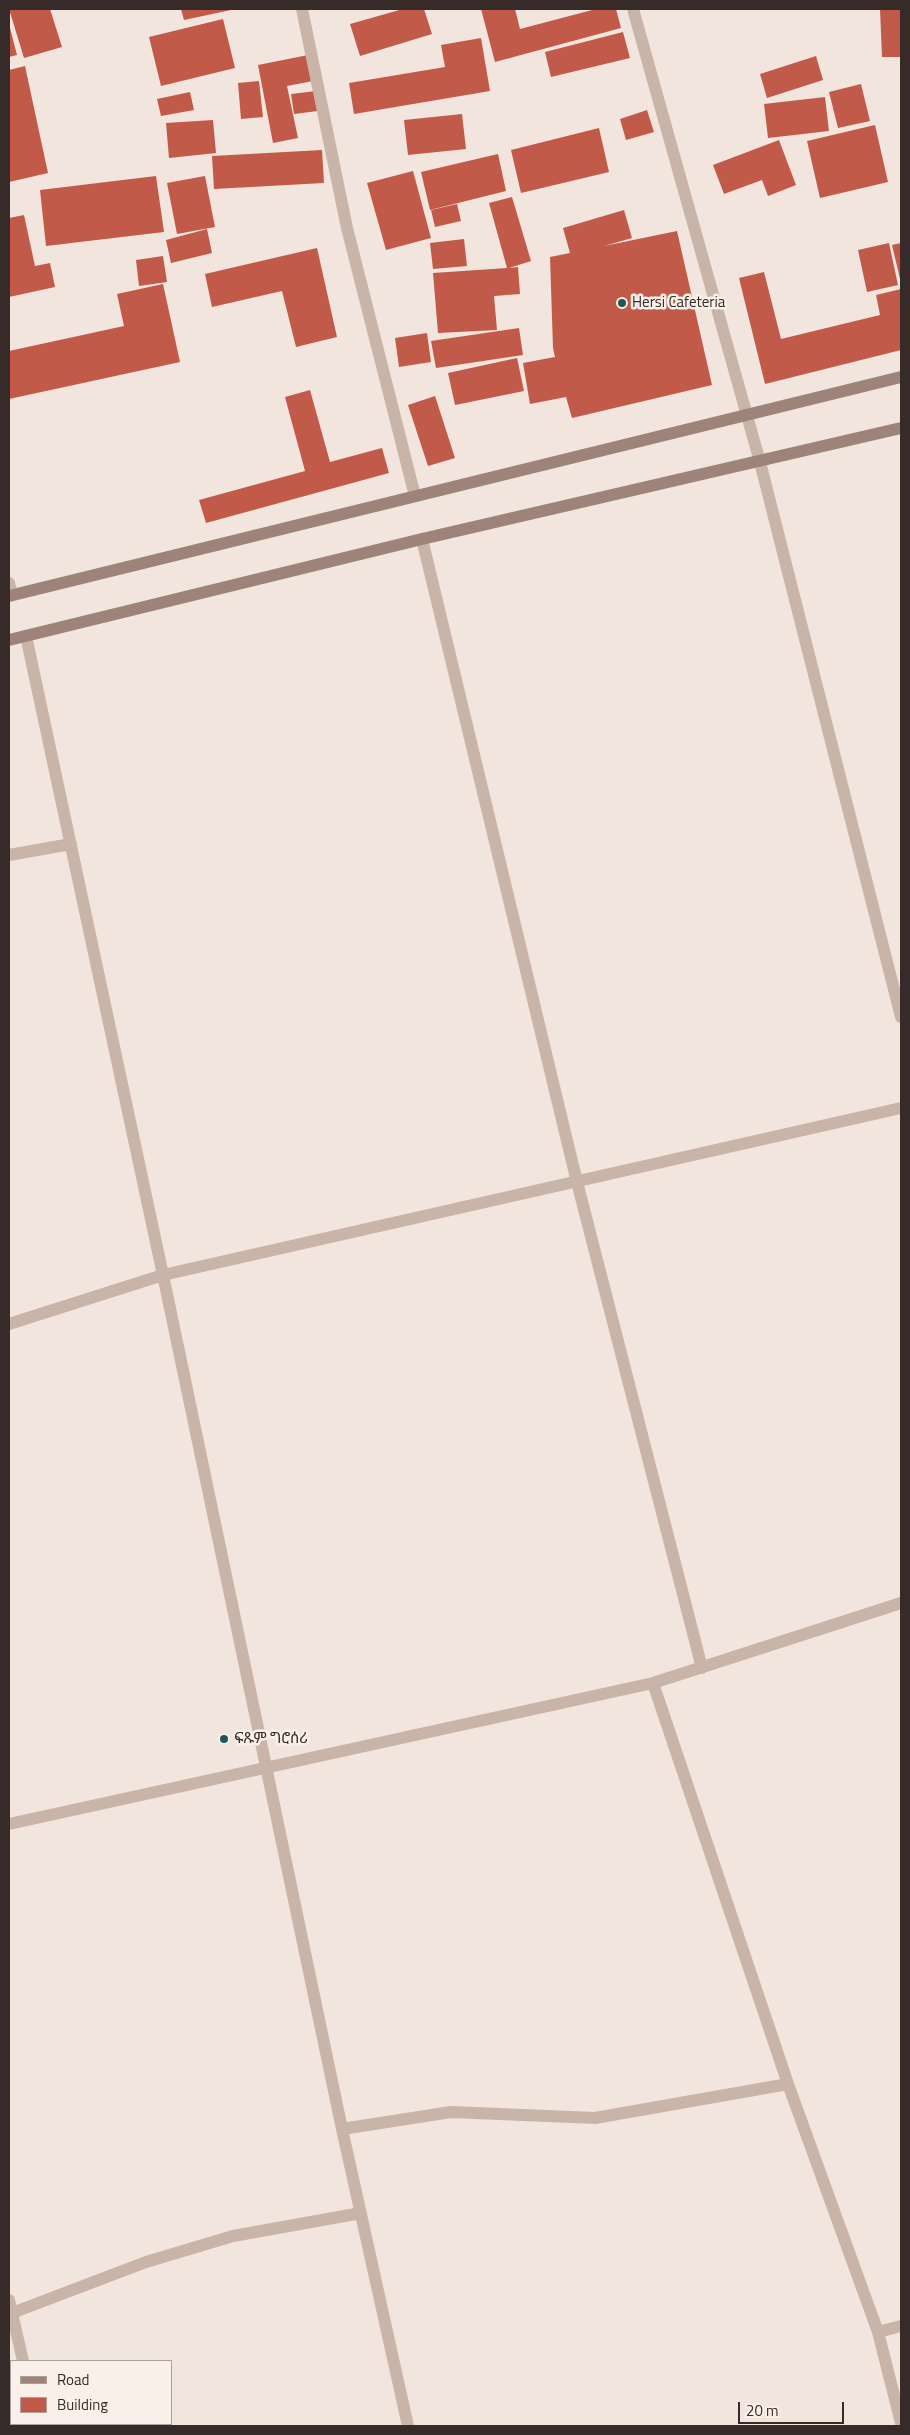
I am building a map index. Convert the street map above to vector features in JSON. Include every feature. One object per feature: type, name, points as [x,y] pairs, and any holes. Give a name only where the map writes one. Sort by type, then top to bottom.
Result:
[{"type":"main road","points":[[10,591],[416,496],[901,378]]},
{"type":"main road","points":[[9,640],[422,539],[901,428]]},
{"type":"street","points":[[302,9],[347,228],[416,496]]},
{"type":"street","points":[[633,9],[760,462],[901,1017]]},
{"type":"street","points":[[422,539],[577,1182],[702,1668]]},
{"type":"street","points":[[26,636],[163,1275],[342,2129],[408,2426]]},
{"type":"street","points":[[9,855],[71,844]]},
{"type":"street","points":[[9,1324],[163,1275],[901,1108]]},
{"type":"street","points":[[9,1824],[653,1683],[901,1603]]},
{"type":"street","points":[[653,1683],[788,2084],[878,2332],[901,2423]]},
{"type":"street","points":[[342,2129],[451,2112],[595,2118],[788,2084]]},
{"type":"street","points":[[12,2313],[146,2262],[233,2236],[361,2212]]},
{"type":"street","points":[[9,2300],[24,2360]]},
{"type":"street","points":[[878,2332],[901,2326]]},
{"type":"building","points":[[9,9],[50,9],[62,47],[24,58]]},
{"type":"building","points":[[181,9],[231,9],[231,10],[184,20]]},
{"type":"building","points":[[403,9],[424,9],[432,34],[360,56],[350,24]]},
{"type":"building","points":[[481,9],[515,9],[520,29],[596,9],[616,9],[621,28],[495,62]]},
{"type":"building","points":[[880,9],[901,9],[901,57],[882,57]]},
{"type":"building","points":[[223,19],[235,68],[161,86],[149,37]]},
{"type":"building","points":[[9,24],[17,55],[9,57]]},
{"type":"building","points":[[623,32],[630,58],[551,77],[545,52]]},
{"type":"building","points":[[481,38],[490,91],[354,114],[349,83],[445,67],[441,45]]},
{"type":"building","points":[[308,55],[313,81],[287,86],[298,138],[273,143],[258,65]]},
{"type":"building","points":[[816,56],[823,80],[767,98],[760,74]]},
{"type":"building","points":[[25,66],[48,173],[9,182],[9,70]]},
{"type":"building","points":[[259,81],[263,117],[241,119],[238,83]]},
{"type":"building","points":[[861,84],[870,121],[838,128],[829,92]]},
{"type":"building","points":[[316,91],[318,111],[294,114],[291,94]]},
{"type":"building","points":[[190,92],[194,110],[161,116],[157,99]]},
{"type":"building","points":[[825,97],[829,131],[768,138],[764,104]]},
{"type":"building","points":[[647,110],[654,132],[626,140],[620,119]]},
{"type":"building","points":[[462,114],[466,149],[408,155],[404,120]]},
{"type":"building","points":[[213,120],[216,153],[169,158],[166,123]]},
{"type":"building","points":[[875,125],[888,182],[820,198],[807,141]]},
{"type":"building","points":[[599,128],[609,172],[521,193],[511,150]]},
{"type":"building","points":[[779,140],[796,185],[768,196],[762,180],[724,194],[713,165]]},
{"type":"building","points":[[322,150],[324,183],[214,189],[212,156]]},
{"type":"building","points":[[498,154],[506,191],[430,210],[421,172]]},
{"type":"building","points":[[413,171],[431,238],[386,250],[367,183]]},
{"type":"building","points":[[156,176],[164,232],[46,246],[40,190]]},
{"type":"building","points":[[205,176],[215,227],[177,234],[167,183]]},
{"type":"building","points":[[512,197],[531,261],[509,268],[518,267],[520,294],[494,296],[497,330],[438,333],[433,273],[507,268],[489,203]]},
{"type":"building","points":[[457,204],[461,221],[435,227],[431,210]]},
{"type":"building","name":"Hersi Cafeteria","points":[[624,210],[632,238],[604,246],[677,231],[712,385],[572,418],[566,397],[530,404],[523,363],[555,357],[553,348],[550,257],[570,253],[563,228]]},
{"type":"building","points":[[24,215],[35,266],[50,263],[55,287],[9,297],[9,218]]},
{"type":"building","points":[[207,229],[212,253],[171,263],[166,240]]},
{"type":"building","points":[[464,239],[467,266],[433,269],[430,243]]},
{"type":"building","points":[[889,243],[898,285],[867,292],[858,250]]},
{"type":"building","points":[[901,243],[901,283],[892,245]]},
{"type":"building","points":[[317,248],[337,337],[296,347],[282,291],[212,307],[205,274]]},
{"type":"building","points":[[163,256],[167,282],[139,286],[136,260]]},
{"type":"building","points":[[764,272],[781,339],[880,315],[876,295],[901,289],[901,350],[765,384],[739,278]]},
{"type":"building","points":[[163,284],[180,362],[9,399],[9,351],[124,326],[117,294]]},
{"type":"building","points":[[519,328],[523,355],[436,368],[431,341]]},
{"type":"building","points":[[427,333],[431,362],[399,367],[395,338]]},
{"type":"building","points":[[517,358],[524,391],[455,405],[448,373]]},
{"type":"building","points":[[310,390],[330,462],[382,448],[389,473],[206,523],[199,500],[305,471],[285,397]]},
{"type":"building","points":[[435,396],[455,458],[428,466],[408,405]]},
{"type":"place","name":"Hersi Cafeteria","points":[[622,303]]},
{"type":"place","name":"ፍጹም ግሮሰሪ","points":[[224,1739]]}]
